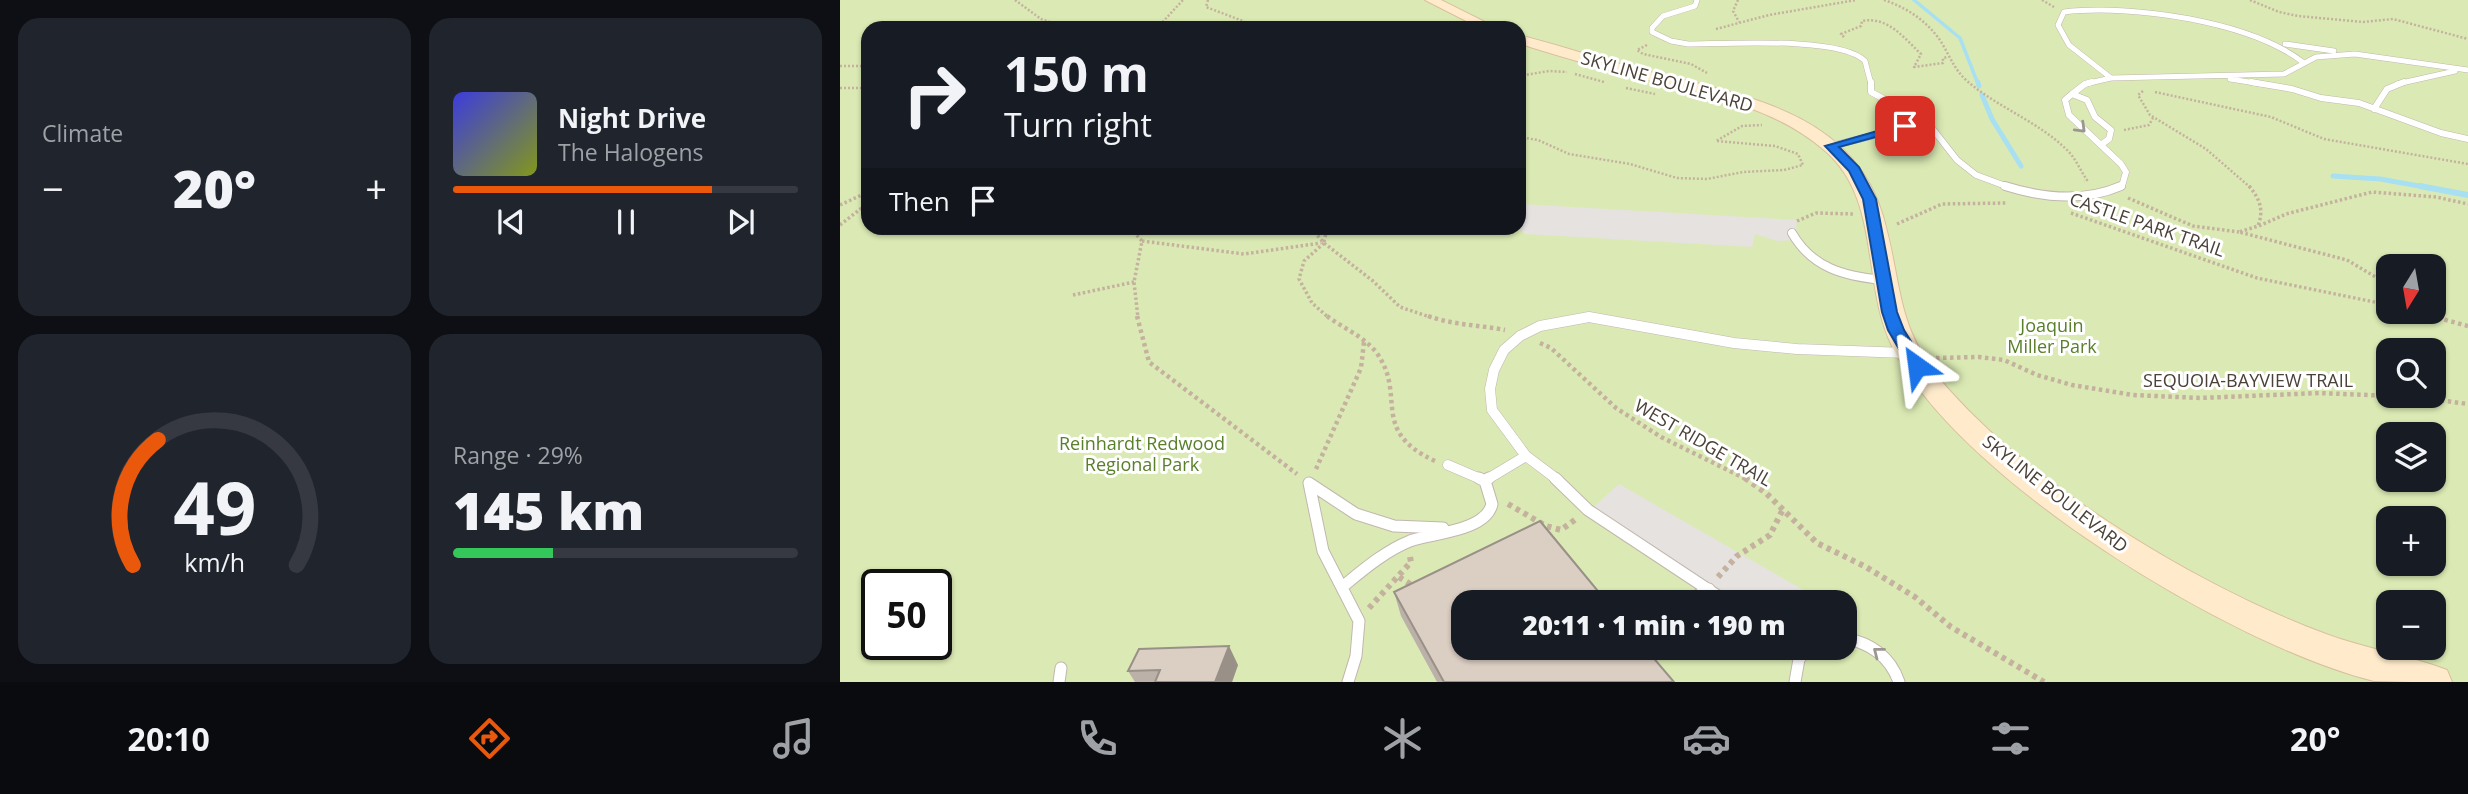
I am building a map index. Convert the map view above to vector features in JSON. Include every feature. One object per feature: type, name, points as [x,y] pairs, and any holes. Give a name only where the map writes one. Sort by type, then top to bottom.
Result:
[{"type":"main road","points":[[1431,0],[1475,21]]},
{"type":"main road","name":"SKYLINE BOULEVARD","points":[[1526,40],[1731,98],[1802,128],[1831,146],[1863,182],[1874,216],[1893,321],[1908,353],[1953,410],[1989,446],[2074,513],[2165,574],[2217,602],[2317,646],[2434,682]]},
{"type":"lane","points":[[1697,0],[1695,6],[1663,16],[1652,27],[1653,32],[1671,41],[1688,44],[1819,46],[1848,50],[1860,55],[1869,67],[1871,92],[1928,122],[1963,166],[1976,174],[2026,191],[2082,196],[2113,191],[2122,186],[2126,172],[2102,144],[2083,131],[2069,116],[2065,100],[2085,84],[2111,78],[2284,74],[2297,72],[2304,63],[2314,58],[2352,54]]},
{"type":"lane","points":[[2111,78],[2066,41],[2058,25],[2058,19],[2064,12],[2091,8],[2156,14],[2213,25],[2290,49],[2304,63]]},
{"type":"lane","points":[[2273,42],[2352,54],[2387,56],[2466,70]]},
{"type":"lane","points":[[2374,108],[2384,98],[2387,89],[2397,84],[2466,70]]},
{"type":"lane","points":[[2207,76],[2292,89],[2374,108],[2441,133],[2468,139]]},
{"type":"lane","points":[[2072,94],[2087,100],[2095,117],[2111,130],[2109,139],[2102,144]]},
{"type":"lane","points":[[1831,146],[1928,122]]},
{"type":"lane","points":[[1792,233],[1813,261],[1829,270],[1844,275],[1884,280]]},
{"type":"lane","points":[[1709,589],[1686,577],[1588,510],[1564,485],[1526,456],[1492,410],[1490,389],[1494,370],[1504,350],[1520,336],[1540,326],[1590,317],[1746,344],[1797,349],[1908,353]]},
{"type":"lane","points":[[1485,481],[1526,456]]},
{"type":"lane","points":[[1342,587],[1367,567],[1407,542],[1474,524],[1490,513],[1493,502],[1485,481],[1448,466]]},
{"type":"lane","points":[[1309,483],[1356,514],[1394,526],[1450,529]]},
{"type":"lane","points":[[1309,483],[1323,551],[1359,621],[1356,656],[1349,682]]},
{"type":"lane","points":[[1857,642],[1870,645],[1882,654],[1892,665],[1899,682]]},
{"type":"lane","points":[[1796,682],[1795,670],[1800,660]]},
{"type":"lane","points":[[1059,682],[1061,668]]},
{"type":"path","points":[[1015,0],[1047,21]]},
{"type":"path","points":[[1164,21],[1183,0]]},
{"type":"path","points":[[1208,0],[1206,7],[1212,11],[1244,21]]},
{"type":"path","points":[[1738,0],[1733,11],[1738,23]]},
{"type":"path","points":[[1711,30],[1769,15],[1856,0]]},
{"type":"path","points":[[1884,0],[1905,7],[1917,16],[1944,46],[1951,64],[1976,88],[2065,148],[2087,180],[2077,184],[2082,196]]},
{"type":"path","points":[[2250,0],[2278,12],[2298,16],[2363,22],[2393,19],[2468,39]]},
{"type":"path","points":[[1848,50],[1858,43],[1841,34],[1861,26],[1861,21],[1867,19],[1886,23],[1921,54],[1914,67],[1937,65],[1943,62],[1942,58],[1948,57]]},
{"type":"path","points":[[1671,41],[1637,50],[1643,54],[1691,64],[1704,72],[1728,79],[1735,90],[1731,98]]},
{"type":"path","points":[[840,66],[861,66]]},
{"type":"path","points":[[840,88],[861,88]]},
{"type":"path","points":[[2258,226],[2262,208],[2248,186],[2208,152],[2153,118],[2139,102],[2138,95],[2143,90],[2271,117],[2324,139],[2468,164]]},
{"type":"path","points":[[2111,130],[2140,129],[2149,125],[2153,118]]},
{"type":"path","points":[[1526,138],[1538,140],[1569,155],[1630,164],[1678,178],[1707,179],[1743,172],[1784,170],[1803,165],[1798,154],[1775,146],[1716,141],[1742,126],[1802,128]]},
{"type":"path","name":"CASTLE PARK TRAIL","points":[[2113,191],[2174,221],[2220,232],[2239,232]]},
{"type":"path","points":[[2239,232],[2286,214],[2372,192],[2425,196],[2468,204]]},
{"type":"path","points":[[840,205],[861,195]]},
{"type":"path","points":[[1792,233],[1797,220],[1816,213],[1854,215],[1856,234],[1899,236],[1897,222],[1917,216],[1931,207],[1949,203],[2016,204]]},
{"type":"path","points":[[840,225],[861,208]]},
{"type":"path","name":"CASTLE PARK TRAIL","points":[[2061,210],[2257,278],[2376,302]]},
{"type":"path","points":[[2239,232],[2347,260],[2376,277]]},
{"type":"path","points":[[1137,235],[1142,240],[1244,254],[1324,243]]},
{"type":"path","name":"WEST RIDGE TRAIL","points":[[1317,235],[1400,307],[1448,323],[1498,327],[1551,348],[1616,408],[1661,438],[1746,479],[1818,543],[1906,591],[1951,627],[2044,682]]},
{"type":"path","points":[[1326,235],[1324,243],[1304,261],[1299,279],[1313,304],[1364,342],[1382,362],[1393,428],[1417,455],[1448,466]]},
{"type":"path","points":[[1142,240],[1139,267],[1134,282],[1136,312],[1149,362],[1309,483],[1361,368],[1364,342]]},
{"type":"path","points":[[1073,295],[1134,282]]},
{"type":"path","points":[[2446,320],[2468,326]]},
{"type":"path","name":"SEQUOIA-BAYVIEW TRAIL","points":[[1908,353],[1935,358],[1979,357],[2004,360],[2037,375],[2072,385],[2133,394],[2200,398],[2319,393],[2417,397],[2468,404]]},
{"type":"path","points":[[1493,502],[1506,503],[1546,527],[1561,530],[1588,510]]},
{"type":"path","points":[[1709,589],[1735,557],[1765,540],[1778,528],[1782,510]]},
{"type":"path","points":[[1359,621],[1411,562],[1407,542]]},
{"type":"path","points":[[1399,577],[1422,592]]},
{"type":"green space","name":"Joaquin Miller Park","points":[[840,0],[2468,0],[2468,682],[840,682]]},
{"type":"shaded area","points":[[1526,204],[1797,220],[1795,240],[1777,241],[1755,234],[1752,247],[1526,234]]},
{"type":"shaded area","points":[[1619,484],[1803,590],[1714,590],[1587,513]]},
{"type":"building","points":[[1540,521],[1597,590],[1451,590],[1451,660],[1655,660],[1674,682],[1444,682],[1394,592]]},
{"type":"building","points":[[1229,646],[1215,682],[1155,682],[1160,670],[1128,671],[1139,649]]},
{"type":"waterway","points":[[1914,0],[1960,38],[1978,84]]},
{"type":"waterway","points":[[1978,82],[1979,86]]},
{"type":"waterway","points":[[1982,95],[1992,119],[2021,166]]},
{"type":"waterway","points":[[2333,176],[2380,179],[2430,188]]},
{"type":"waterway","points":[[2420,186],[2468,195]]},
{"type":"route","points":[[1905,126],[1831,146],[1863,182],[1870,199],[1890,312],[1896,330],[1917,366]]},
{"type":"park label","name":"Reinhardt Redwood Regional Park","points":[[1142,454]]}]
